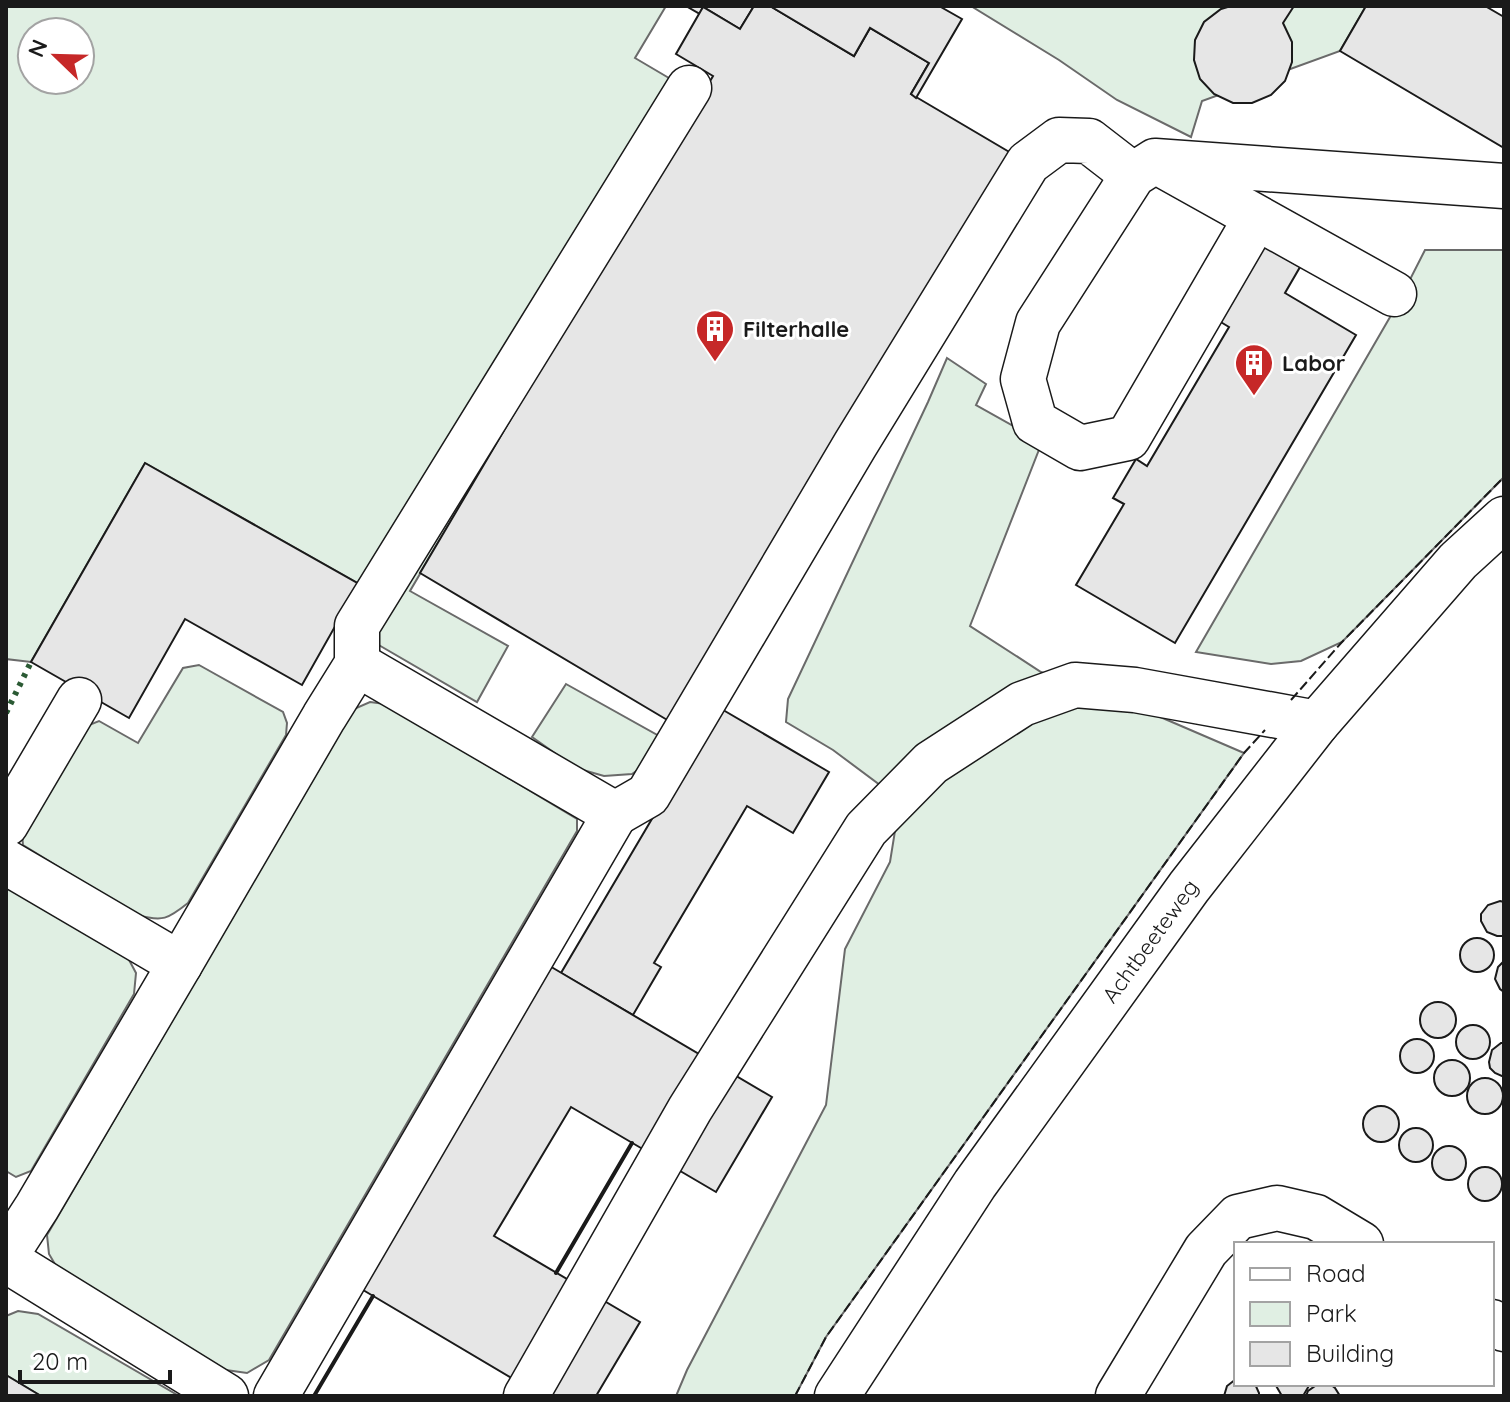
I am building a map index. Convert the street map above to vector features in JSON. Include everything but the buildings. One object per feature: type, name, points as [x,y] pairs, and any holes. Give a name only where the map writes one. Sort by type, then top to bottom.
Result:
[{"type":"street","points":[[226,1396],[6,1258],[357,664],[357,626],[689,88]]},
{"type":"street","points":[[276,1396],[615,814],[648,795],[855,445],[1028,163],[1059,140],[1089,141],[1256,218],[1394,294]]},
{"type":"street","points":[[1144,168],[1504,186]]},
{"type":"street","points":[[1144,168],[1038,323],[1023,379],[1035,422],[1080,448],[1128,438],[1256,218]]},
{"type":"street","name":"Achtbeeteweg","points":[[837,1396],[975,1184],[1189,887],[1317,723],[1458,561],[1504,519]]},
{"type":"street","points":[[357,664],[615,814]]},
{"type":"street","points":[[526,1396],[690,1109],[866,829],[931,763],[1022,704],[1075,685],[1135,690],[1317,723]]},
{"type":"street","points":[[6,824],[79,700]]},
{"type":"street","points":[[6,862],[180,964]]},
{"type":"street","points":[[1118,1396],[1206,1250],[1238,1217],[1277,1208],[1316,1217],[1358,1242]]},
{"type":"green space","points":[[6,6],[666,6],[635,58],[674,81],[359,584],[145,463],[31,662],[6,659]]},
{"type":"green space","points":[[971,6],[1366,6],[1340,51],[1202,101],[1191,137],[1117,100]]},
{"type":"green space","points":[[685,123],[410,591],[508,646],[477,702],[377,644],[376,616]]},
{"type":"green space","points":[[1425,250],[1504,250],[1504,477],[1342,642],[1301,661],[1271,664],[1196,652],[1397,305]]},
{"type":"green space","points":[[947,358],[986,384],[976,405],[1042,442],[970,626],[1041,672],[1151,713],[1244,753],[826,1337],[795,1396],[676,1396],[826,1105],[845,949],[890,862],[900,800],[833,750],[786,722],[788,699]]},
{"type":"green space","points":[[199,665],[283,712],[287,723],[286,735],[188,903],[165,918],[137,915],[23,845],[22,833],[84,727],[99,721],[138,743],[183,668]]},
{"type":"green space","points":[[566,684],[659,736],[651,761],[632,774],[604,776],[576,768],[532,737]]},
{"type":"green space","points":[[370,702],[385,704],[577,819],[577,831],[269,1360],[247,1373],[226,1370],[59,1271],[49,1254],[47,1235],[354,709]]},
{"type":"green space","points":[[6,886],[128,958],[136,973],[134,994],[31,1171],[16,1177],[6,1171]]},
{"type":"green space","points":[[18,1311],[38,1314],[179,1396],[41,1396],[6,1375],[6,1316]]},
{"type":"hedge","points":[[6,713],[31,662]]},
{"type":"fence","points":[[1291,700],[1342,642],[1504,477]]},
{"type":"fence","points":[[795,1396],[826,1337],[1244,753],[1265,730]]},
{"type":"wall","points":[[556,1273],[632,1143]]},
{"type":"wall","points":[[314,1396],[373,1296]]},
{"type":"place","name":"Filterhalle","points":[[715,363]]},
{"type":"place","name":"Labor","points":[[1254,397]]}]
